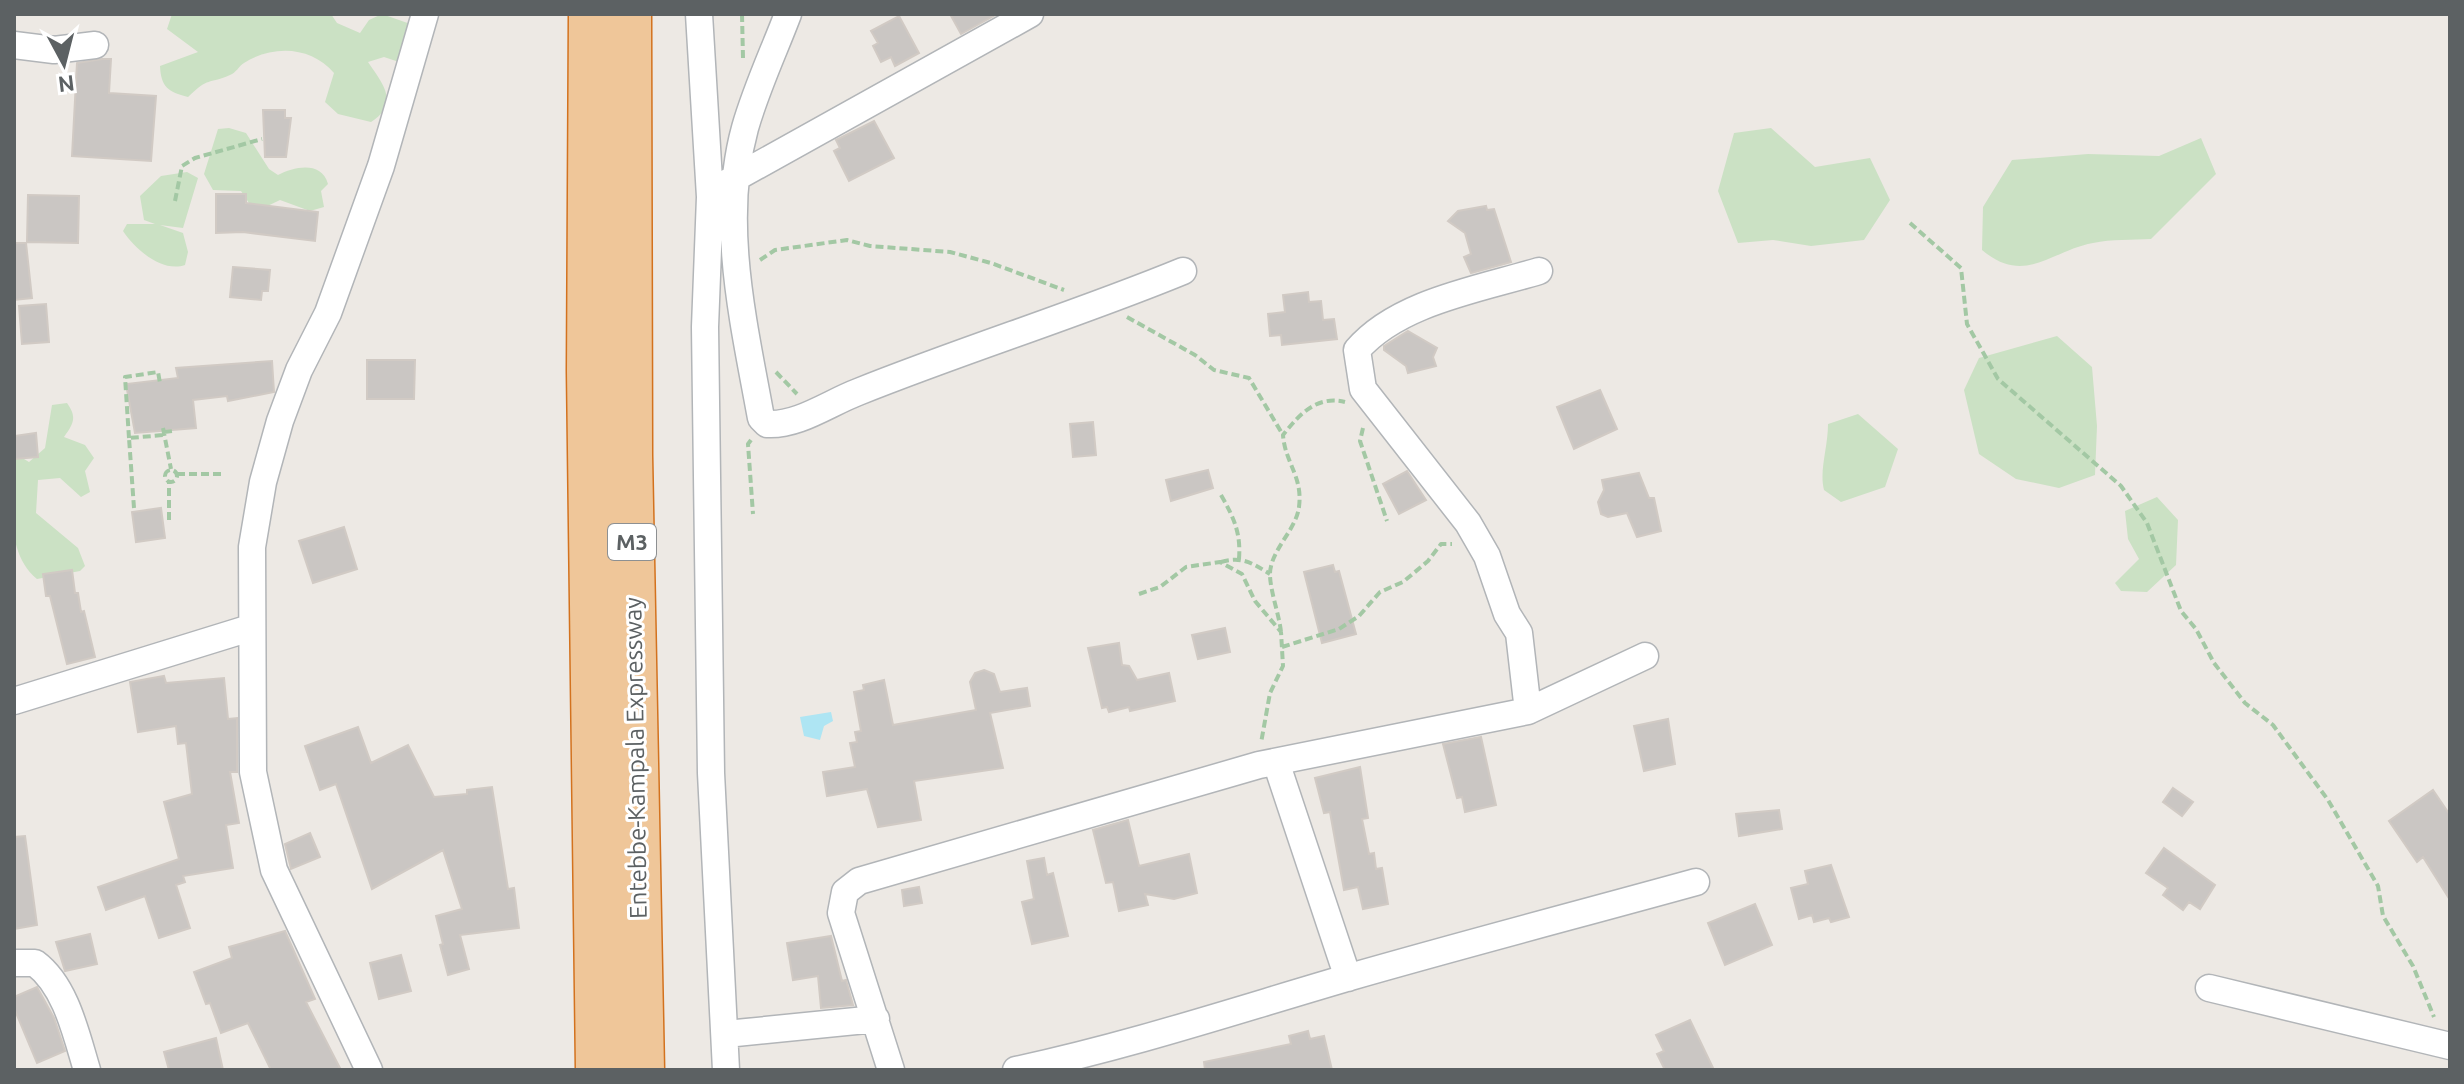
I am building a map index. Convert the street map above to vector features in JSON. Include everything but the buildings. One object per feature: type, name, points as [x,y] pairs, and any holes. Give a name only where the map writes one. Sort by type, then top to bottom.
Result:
[{"type":"highway","name":"Entebbe-Kampala Expressway","points":[[591,14],[589,371],[598,1070]]},
{"type":"highway","name":"Entebbe-Kampala Expressway","points":[[629,14],[630,455],[642,1070]]},
{"type":"street","points":[[369,1070],[274,870],[253,772],[252,547],[263,482],[280,421],[299,370],[328,313],[381,166],[425,14]]},
{"type":"street","points":[[699,14],[710,197],[705,327],[711,773],[726,1070]]},
{"type":"street","points":[[788,14],[745,128],[737,175],[736,277],[761,418],[767,424],[791,421],[858,392],[1101,305],[1183,271]]},
{"type":"street","points":[[710,197],[737,175],[1030,14]]},
{"type":"street","points":[[14,45],[54,50],[95,45]]},
{"type":"street","points":[[1528,711],[1519,633],[1507,614],[1487,556],[1468,523],[1363,389],[1357,350],[1373,330],[1428,306],[1539,271]]},
{"type":"street","points":[[14,701],[250,628]]},
{"type":"street","points":[[891,1070],[841,913],[841,901],[850,886],[1268,763],[1528,711],[1645,656]]},
{"type":"street","points":[[1268,763],[1348,978]]},
{"type":"street","points":[[1016,1070],[1165,1034],[1348,978],[1696,882]]},
{"type":"street","points":[[14,963],[35,963],[50,975],[72,1022],[87,1070]]},
{"type":"street","points":[[2209,988],[2445,1035]]},
{"type":"street","points":[[726,1034],[876,1019]]},
{"type":"path","points":[[175,201],[182,166],[195,158],[262,139]]},
{"type":"path","points":[[1910,223],[1961,268],[1967,324],[1998,379],[2121,486],[2147,523],[2181,611],[2196,629],[2214,663],[2245,703],[2273,725],[2328,800],[2378,886],[2383,916],[2413,966],[2431,1014],[2445,1035]]},
{"type":"path","points":[[736,277],[775,250],[847,240],[870,246],[950,252],[991,263],[1101,305],[1145,326],[1214,370],[1249,378],[1283,435],[1284,451],[1300,480],[1299,510],[1270,574],[1281,632],[1283,666],[1270,693],[1268,763]]},
{"type":"path","points":[[750,356],[782,376],[811,412]]},
{"type":"path","points":[[134,508],[125,377],[158,372],[160,383]]},
{"type":"path","points":[[1283,435],[1302,412],[1318,402],[1340,400],[1387,420]]},
{"type":"path","points":[[1387,420],[1365,421],[1360,441],[1387,521]]},
{"type":"path","points":[[753,514],[748,444],[767,424]]},
{"type":"path","points":[[129,438],[173,431]]},
{"type":"path","points":[[164,432],[171,469],[177,474],[225,474]]},
{"type":"path","points":[[169,520],[169,482],[164,474],[171,469]]},
{"type":"path","points":[[169,482],[175,480],[177,474]]},
{"type":"path","points":[[1221,495],[1238,529],[1239,559]]},
{"type":"path","points":[[1282,647],[1339,629],[1359,616],[1380,592],[1403,582],[1428,561],[1441,544],[1477,543]]},
{"type":"path","points":[[1139,594],[1160,587],[1186,567],[1239,559],[1270,574]]},
{"type":"path","points":[[1220,562],[1242,574],[1255,601],[1281,632]]},
{"type":"green space","points":[[172,14],[331,14],[337,23],[360,33],[369,20],[382,14],[416,26],[399,62],[384,57],[368,62],[383,86],[387,100],[380,115],[371,122],[338,114],[325,102],[334,73],[315,58],[292,51],[256,57],[232,74],[205,83],[188,97],[171,91],[164,84],[160,66],[198,52],[167,29]]},
{"type":"green space","points":[[229,128],[246,133],[269,169],[278,175],[300,168],[320,172],[328,184],[321,191],[324,207],[310,211],[280,200],[255,212],[241,191],[213,190],[204,174],[218,129]]},
{"type":"green space","points":[[1771,128],[1815,167],[1870,158],[1890,200],[1864,240],[1811,246],[1773,240],[1738,243],[1718,191],[1734,133]]},
{"type":"green space","points":[[2201,138],[2216,174],[2151,239],[2093,243],[2025,266],[1997,260],[1982,250],[1983,207],[2012,160],[2088,154],[2159,156]]},
{"type":"green space","points":[[187,172],[198,178],[183,228],[160,225],[183,233],[188,252],[185,265],[167,266],[142,252],[123,231],[127,224],[155,224],[144,220],[140,196],[161,176]]},
{"type":"green space","points":[[2057,336],[2092,367],[2097,426],[2095,475],[2059,488],[2016,479],[1979,454],[1964,390],[1979,358]]},
{"type":"green space","points":[[67,403],[73,420],[64,437],[85,445],[94,458],[85,471],[90,492],[81,497],[60,478],[38,480],[36,513],[78,548],[85,566],[80,571],[37,579],[26,567],[14,537],[14,453],[29,462],[45,448],[52,405]]},
{"type":"green space","points":[[1858,414],[1898,449],[1885,487],[1841,502],[1824,490],[1828,424]]},
{"type":"green space","points":[[2157,497],[2178,520],[2176,565],[2147,592],[2121,591],[2115,583],[2139,559],[2128,539],[2125,511]]},
{"type":"water","points":[[831,712],[833,721],[824,726],[820,740],[804,736],[800,717]]}]
